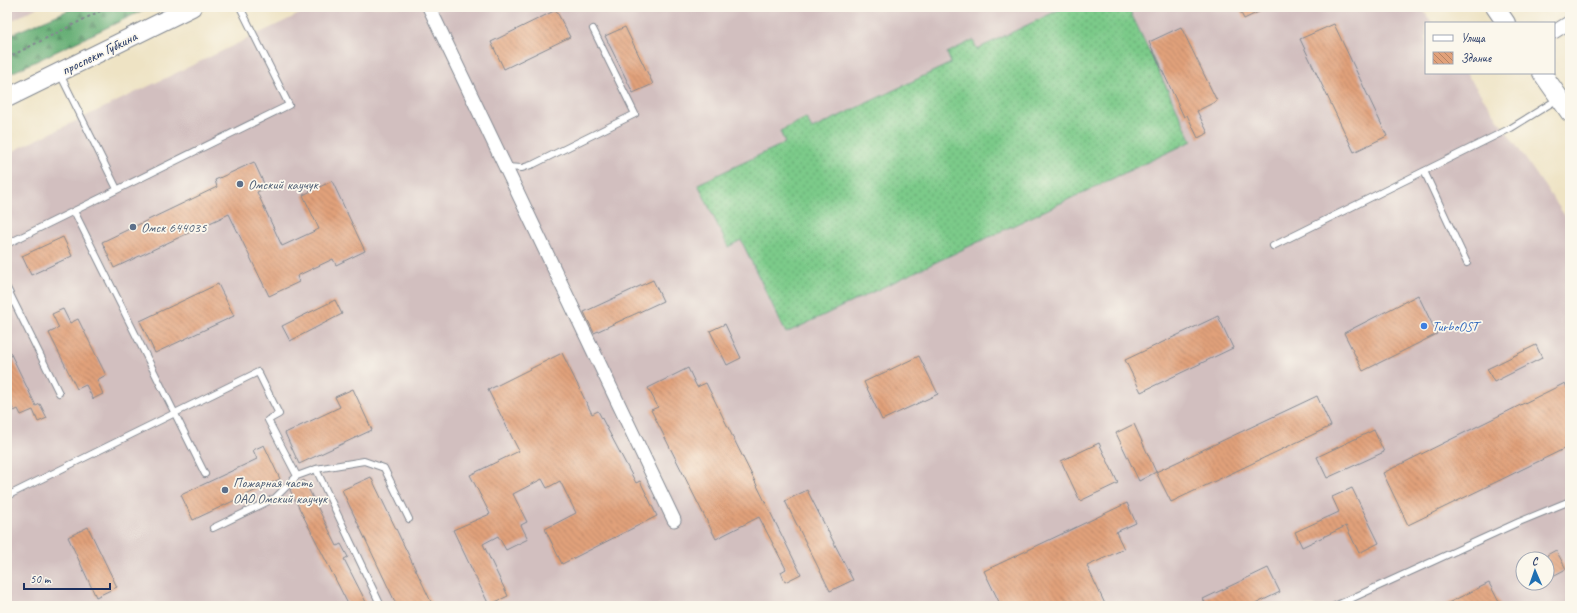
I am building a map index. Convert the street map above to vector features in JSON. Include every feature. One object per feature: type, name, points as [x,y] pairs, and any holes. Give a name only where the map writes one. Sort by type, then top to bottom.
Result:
[{"type":"main road","name":"проспект Губкина","points":[[7,98],[192,7]]},
{"type":"main road","points":[[1495,7],[1505,22]]},
{"type":"main road","points":[[1543,74],[1570,113]]},
{"type":"street","points":[[429,7],[674,520]]},
{"type":"street","points":[[1555,31],[1570,22]]},
{"type":"lane","points":[[7,244],[289,105],[240,7]]},
{"type":"lane","points":[[506,167],[522,168],[534,164],[635,114],[594,29]]},
{"type":"lane","points":[[59,72],[117,190]]},
{"type":"lane","points":[[1274,246],[1511,128],[1559,98]]},
{"type":"lane","points":[[1424,171],[1467,263]]},
{"type":"lane","points":[[74,211],[205,474]]},
{"type":"lane","points":[[7,288],[59,393]]},
{"type":"lane","points":[[7,496],[258,372],[278,414],[268,420],[297,476]]},
{"type":"lane","points":[[213,528],[275,498],[297,476],[316,469],[364,461],[384,468],[409,518]]},
{"type":"lane","points":[[316,469],[381,606]]},
{"type":"lane","points":[[1335,606],[1519,522],[1570,501]]},
{"type":"path","points":[[7,58],[108,7]]},
{"type":"shaded area","points":[[7,7],[38,7],[7,23]]},
{"type":"shaded area","points":[[314,7],[1421,7],[1431,22],[1425,22],[1425,74],[1467,74],[1570,223],[1570,606],[7,606],[7,154]]},
{"type":"green space","points":[[76,7],[150,7],[7,75],[7,36]]},
{"type":"green space","points":[[1065,7],[1128,7],[1192,141],[786,333],[741,240],[728,247],[698,184],[785,143],[780,131],[806,118],[812,129],[951,63],[947,53],[973,40],[977,49]]},
{"type":"building","points":[[1238,7],[1269,7],[1244,19]]},
{"type":"building","points":[[556,10],[570,37],[504,69],[491,42]]},
{"type":"building","points":[[1334,24],[1387,136],[1354,152],[1300,39]]},
{"type":"building","points":[[625,27],[653,84],[633,93],[605,36]]},
{"type":"building","points":[[1181,27],[1217,101],[1197,111],[1208,133],[1198,138],[1187,115],[1184,117],[1149,42]]},
{"type":"building","points":[[254,162],[266,188],[257,192],[282,246],[319,229],[303,195],[332,181],[365,251],[336,265],[333,259],[297,276],[299,282],[269,296],[229,214],[114,268],[102,242],[217,187],[215,180]]},
{"type":"building","points":[[63,237],[72,256],[31,275],[22,256]]},
{"type":"building","points":[[653,280],[663,301],[594,333],[584,312]]},
{"type":"building","points":[[218,284],[234,316],[155,353],[140,321]]},
{"type":"building","points":[[1418,295],[1437,334],[1363,371],[1344,333]]},
{"type":"building","points":[[335,300],[342,314],[290,341],[282,326]]},
{"type":"building","points":[[63,309],[70,323],[78,319],[106,375],[97,380],[103,394],[93,399],[86,385],[77,389],[49,333],[59,328],[52,314]]},
{"type":"building","points":[[1218,316],[1233,348],[1141,392],[1125,360]]},
{"type":"building","points":[[725,324],[741,358],[727,365],[710,331]]},
{"type":"building","points":[[1536,345],[1542,358],[1494,382],[1487,369]]},
{"type":"building","points":[[7,346],[36,406],[40,404],[47,418],[38,422],[33,410],[21,415],[18,409],[14,411],[7,397]]},
{"type":"building","points":[[562,353],[592,414],[598,411],[636,483],[640,481],[657,516],[562,564],[545,529],[576,513],[560,481],[547,488],[542,479],[513,494],[527,522],[521,525],[528,539],[506,550],[498,536],[483,544],[508,596],[489,605],[453,530],[490,514],[470,475],[519,451],[488,390]]},
{"type":"building","points":[[919,356],[938,394],[882,420],[864,382]]},
{"type":"building","points":[[688,368],[697,387],[706,383],[801,574],[785,582],[781,572],[786,569],[759,517],[716,539],[651,410],[658,407],[648,388]]},
{"type":"building","points":[[1565,383],[1570,394],[1570,446],[1408,525],[1383,473]]},
{"type":"building","points":[[353,389],[372,430],[299,464],[285,433],[340,407],[335,397]]},
{"type":"building","points":[[1317,396],[1331,426],[1171,502],[1156,472]]},
{"type":"building","points":[[1134,424],[1156,472],[1139,481],[1116,433]]},
{"type":"building","points":[[1374,430],[1384,452],[1327,478],[1317,457]]},
{"type":"building","points":[[1099,443],[1118,483],[1080,501],[1061,461]]},
{"type":"building","name":"Пожарная часть ОАО Омский каучук","points":[[264,445],[280,479],[193,520],[181,495],[257,459],[253,450]]},
{"type":"building","points":[[371,477],[433,606],[397,606],[342,490]]},
{"type":"building","points":[[304,480],[337,546],[341,544],[348,557],[344,559],[368,606],[349,606],[290,490]]},
{"type":"building","points":[[1352,488],[1379,543],[1359,553],[1346,526],[1302,547],[1295,532],[1339,512],[1332,497]]},
{"type":"building","points":[[807,490],[853,580],[830,591],[785,501]]},
{"type":"building","points":[[1127,503],[1136,523],[1116,532],[1124,549],[1087,566],[1106,606],[1001,606],[984,571]]},
{"type":"building","points":[[88,527],[117,587],[96,597],[68,537]]},
{"type":"building","points":[[1556,550],[1566,569],[1555,575],[1555,551]]},
{"type":"building","points":[[1268,568],[1280,592],[1251,606],[1207,606],[1203,599]]},
{"type":"building","points":[[1489,583],[1501,606],[1442,606]]},
{"type":"place","name":"Омский каучук","points":[[240,184]]},
{"type":"place","name":"Омск 644035","points":[[133,227]]},
{"type":"place","name":"TurboOST","points":[[1424,326]]},
{"type":"place","name":"Пожарная часть ОАО Омский каучук","points":[[225,490]]}]
